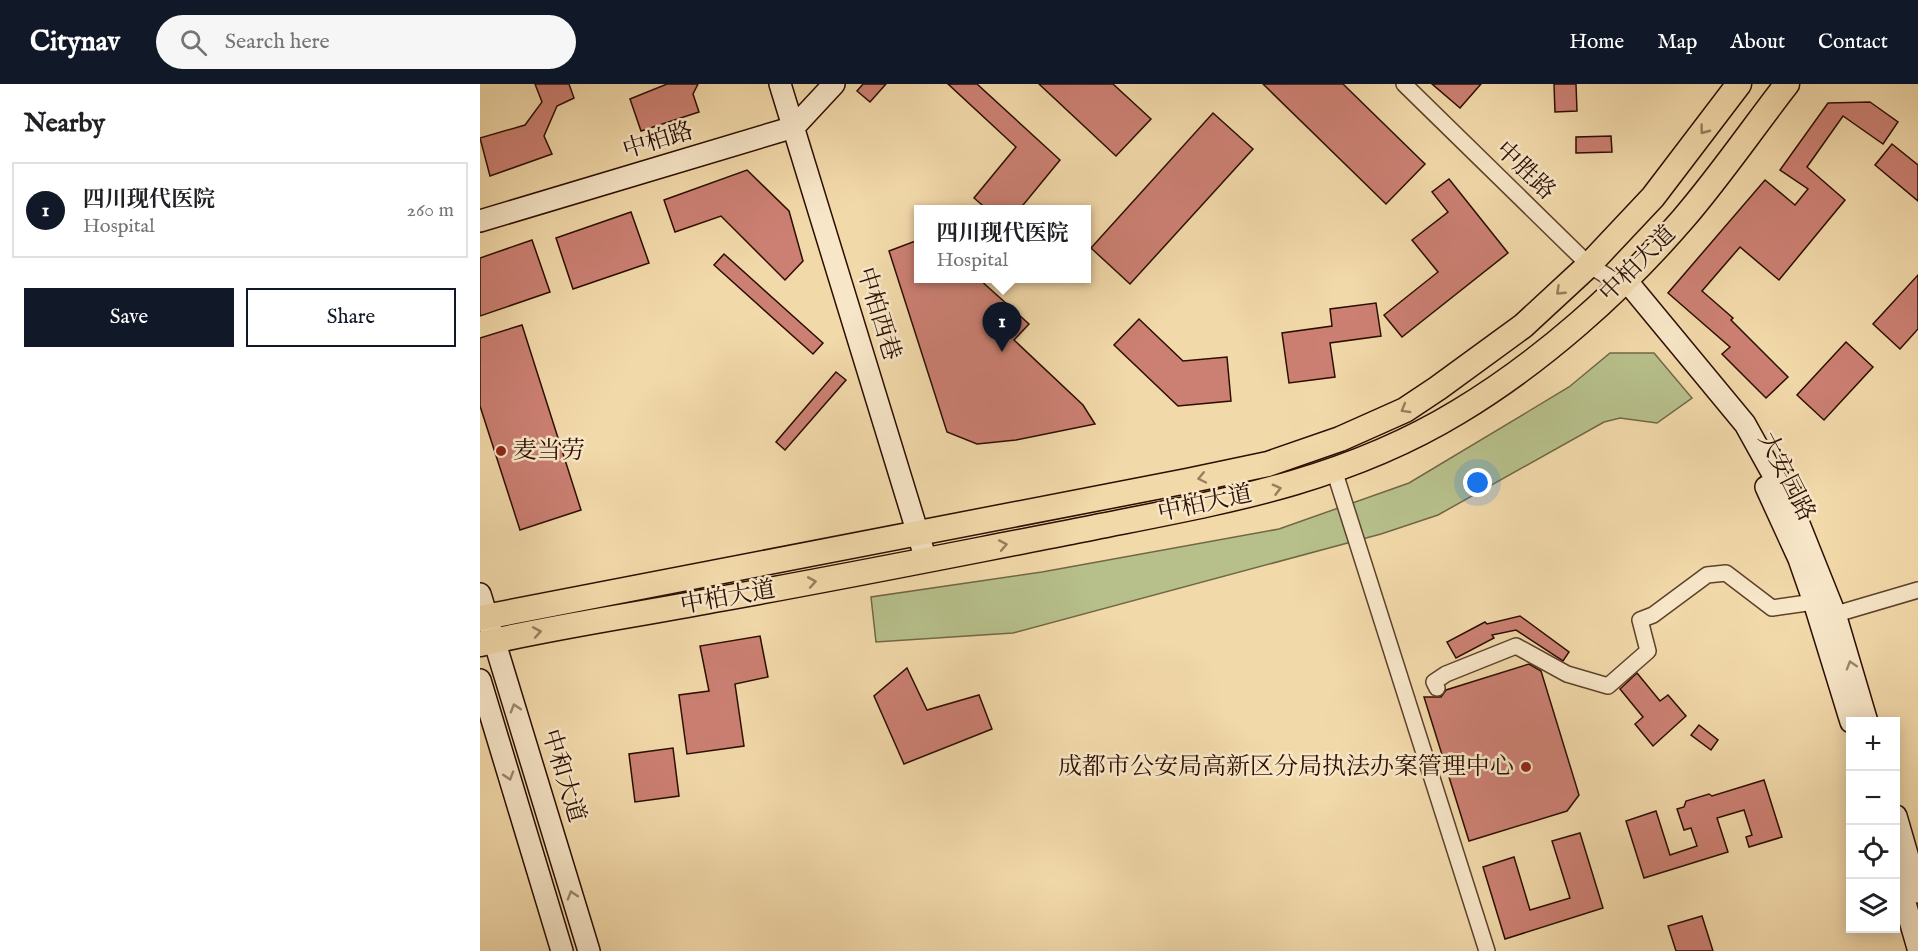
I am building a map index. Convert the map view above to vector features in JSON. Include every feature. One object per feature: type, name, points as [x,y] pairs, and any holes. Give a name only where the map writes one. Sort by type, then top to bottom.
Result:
[{"type":"main road","name":"中柏大道","points":[[482,609],[920,534],[1268,464],[1340,439],[1405,410],[1523,326],[1589,265],[1653,197],[1739,84]]},
{"type":"main road","name":"中柏大道","points":[[487,642],[926,560],[1279,489],[1334,470],[1422,433],[1461,410],[1554,343],[1620,284],[1683,219],[1787,84]]},
{"type":"street","name":"中柏西巷","points":[[780,84],[920,534],[926,560]]},
{"type":"street","points":[[794,127],[834,84]]},
{"type":"street","name":"中胜路","points":[[1404,84],[1589,265],[1620,284]]},
{"type":"street","name":"中柏路","points":[[480,221],[794,127]]},
{"type":"street","name":"大安园路","points":[[1620,284],[1686,365],[1742,443],[1765,484],[1823,612],[1850,717]]},
{"type":"street","points":[[1334,470],[1487,951]]},
{"type":"street","points":[[1437,688],[1434,682],[1446,674],[1516,646],[1567,674],[1608,686],[1648,651],[1640,620],[1653,615],[1707,576],[1726,573],[1772,608],[1823,612],[1918,590]]},
{"type":"street","name":"中和大道","points":[[482,609],[487,642],[589,951]]},
{"type":"street","points":[[1823,612],[1866,717]]},
{"type":"street","points":[[480,680],[562,951]]},
{"type":"street","points":[[1899,825],[1918,892]]},
{"type":"street","points":[[1898,879],[1918,948]]},
{"type":"green space","points":[[1610,353],[1654,353],[1692,398],[1657,423],[1620,418],[1604,422],[1438,515],[1381,534],[1013,633],[876,642],[871,597],[1042,572],[1279,529],[1409,483],[1569,387]]},
{"type":"building","points":[[535,84],[569,84],[574,98],[557,106],[544,136],[552,154],[490,176],[480,138],[525,125],[542,102]]},
{"type":"building","points":[[667,84],[698,84],[693,94],[699,112],[641,131],[630,99]]},
{"type":"building","points":[[863,84],[886,84],[870,102],[857,91]]},
{"type":"building","points":[[948,84],[977,84],[1060,160],[1023,205],[982,205],[974,198],[1016,147]]},
{"type":"building","points":[[1039,84],[1113,84],[1151,119],[1116,156]]},
{"type":"building","points":[[1263,84],[1343,84],[1425,164],[1386,204]]},
{"type":"building","points":[[1432,84],[1481,84],[1460,108]]},
{"type":"building","points":[[1554,84],[1576,84],[1577,111],[1555,112]]},
{"type":"building","points":[[1870,102],[1898,122],[1883,144],[1843,116],[1807,167],[1845,200],[1779,280],[1740,247],[1702,291],[1733,318],[1731,320],[1788,377],[1766,398],[1722,354],[1730,347],[1668,293],[1765,180],[1795,205],[1808,189],[1780,170],[1828,103]]},
{"type":"building","points":[[1213,113],[1253,149],[1130,284],[1091,248]]},
{"type":"building","points":[[1611,136],[1612,152],[1576,153],[1576,137]]},
{"type":"building","points":[[1892,144],[1918,165],[1918,201],[1875,165]]},
{"type":"building","points":[[747,170],[789,211],[803,261],[785,280],[721,216],[675,232],[664,200]]},
{"type":"building","points":[[1449,179],[1508,253],[1402,337],[1384,315],[1438,272],[1412,240],[1448,212],[1432,192]]},
{"type":"building","points":[[631,212],[649,263],[573,289],[556,238]]},
{"type":"building","points":[[532,240],[550,292],[480,316],[480,258]]},
{"type":"building","points":[[914,242],[914,283],[983,283],[1029,324],[1014,340],[1083,405],[1095,424],[1016,440],[977,444],[947,432],[889,251]]},
{"type":"building","points":[[724,254],[823,343],[813,354],[714,265]]},
{"type":"building","points":[[1918,275],[1918,329],[1900,349],[1873,324]]},
{"type":"building","points":[[1376,303],[1381,336],[1330,343],[1335,377],[1289,383],[1282,333],[1332,326],[1330,309]]},
{"type":"building","points":[[1139,319],[1183,361],[1227,357],[1231,401],[1178,406],[1114,345]]},
{"type":"building","points":[[522,325],[581,510],[520,530],[480,406],[480,338]]},
{"type":"building","points":[[1846,342],[1873,367],[1824,420],[1797,395]]},
{"type":"building","points":[[836,372],[846,380],[785,450],[776,442]]},
{"type":"building","points":[[1520,616],[1569,652],[1563,661],[1516,630],[1492,635],[1494,638],[1456,658],[1447,642],[1485,622],[1487,624]]},
{"type":"building","points":[[760,636],[768,677],[735,684],[744,746],[687,754],[679,695],[709,691],[700,646]]},
{"type":"building","points":[[1529,664],[1541,671],[1579,795],[1567,811],[1469,841],[1424,697],[1441,697],[1446,690]]},
{"type":"building","points":[[907,668],[927,710],[979,695],[992,729],[904,764],[874,696]]},
{"type":"building","points":[[1637,673],[1660,701],[1668,695],[1686,716],[1653,746],[1635,724],[1643,717],[1620,689]]},
{"type":"building","points":[[1699,725],[1718,740],[1711,750],[1691,735]]},
{"type":"building","points":[[673,748],[679,796],[635,802],[629,754]]},
{"type":"building","points":[[1764,780],[1782,837],[1749,847],[1746,837],[1752,835],[1744,810],[1717,818],[1728,852],[1644,878],[1626,821],[1656,811],[1670,855],[1697,846],[1691,828],[1684,830],[1677,809],[1684,807],[1686,801],[1709,794],[1712,796]]},
{"type":"building","points":[[1580,833],[1603,908],[1505,939],[1483,867],[1514,857],[1530,910],[1570,898],[1552,841]]},
{"type":"building","points":[[1702,916],[1713,951],[1676,951],[1668,926]]},
{"type":"place","name":"四川现代医院","points":[[1002,352]]},
{"type":"place","name":"麦当劳","points":[[501,451]]},
{"type":"place","name":"成都市公安局高新区分局执法办案管理中心","points":[[1526,767]]}]
